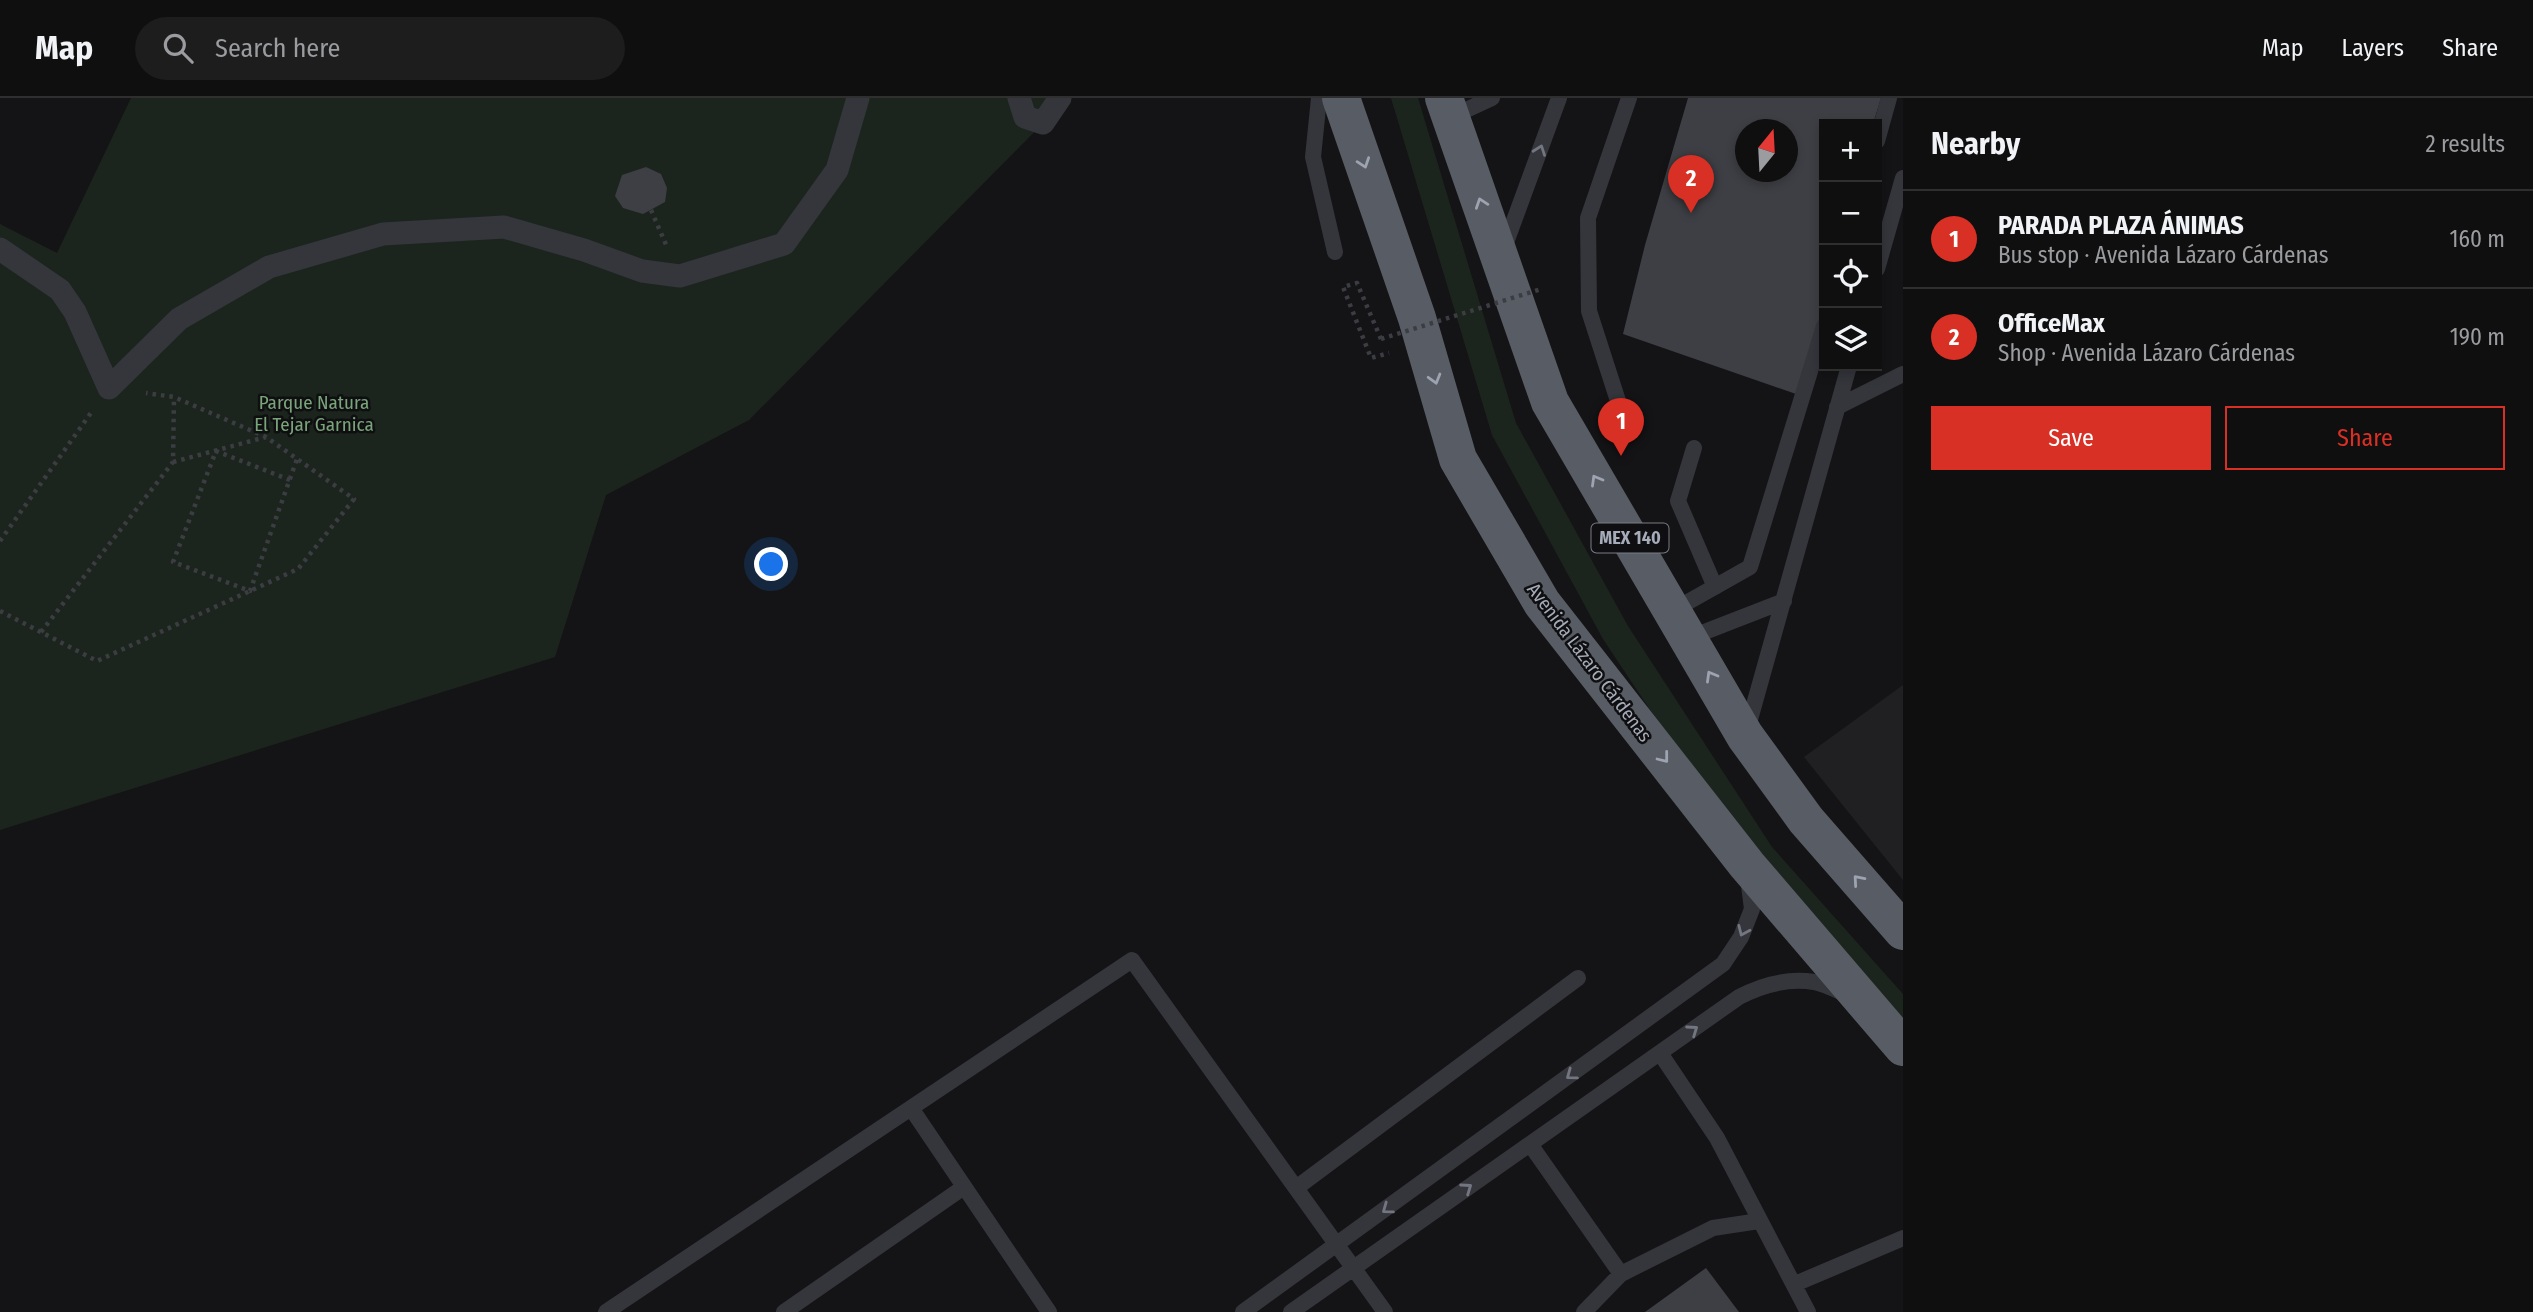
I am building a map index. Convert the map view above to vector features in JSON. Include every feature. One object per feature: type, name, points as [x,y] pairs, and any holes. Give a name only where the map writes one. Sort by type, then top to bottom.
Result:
[{"type":"highway","name":"Avenida Lázaro Cárdenas","points":[[1341,98],[1418,318],[1458,459],[1542,603],[1747,865],[1903,1047]]},
{"type":"highway","name":"MEX 140","points":[[1448,107],[1550,402],[1745,736],[1806,820],[1903,931]]},
{"type":"street","points":[[0,249],[60,290],[75,312],[108,388],[179,319],[269,267],[383,234],[503,227],[584,250],[642,271],[680,276],[784,244],[837,170],[858,98]]},
{"type":"street","points":[[1019,98],[1025,117],[1043,123],[1060,98]]},
{"type":"lane","points":[[1319,98],[1313,157],[1335,252]]},
{"type":"lane","points":[[1448,107],[1492,98]]},
{"type":"lane","points":[[1500,260],[1559,98]]},
{"type":"lane","points":[[1619,404],[1589,311],[1588,218],[1629,98]]},
{"type":"lane","points":[[1882,123],[1889,98]]},
{"type":"lane","points":[[1882,252],[1903,178]]},
{"type":"lane","points":[[1681,625],[1715,587],[1750,567],[1819,342]]},
{"type":"lane","points":[[1745,736],[1848,371]]},
{"type":"lane","points":[[1837,407],[1903,374]]},
{"type":"lane","points":[[1694,448],[1678,501],[1715,587]]},
{"type":"lane","points":[[1681,625],[1784,601]]},
{"type":"lane","points":[[1243,1312],[1723,964],[1741,937],[1752,909],[1747,865]]},
{"type":"lane","points":[[606,1312],[1132,960],[1385,1312]]},
{"type":"lane","points":[[1296,1188],[1578,978]]},
{"type":"lane","points":[[1291,1312],[1760,986],[1814,982],[1869,1007]]},
{"type":"lane","points":[[1660,1053],[1717,1138],[1808,1312]]},
{"type":"lane","points":[[911,1108],[1049,1312]]},
{"type":"lane","points":[[1530,1144],[1622,1274]]},
{"type":"lane","points":[[784,1312],[964,1187]]},
{"type":"lane","points":[[1584,1312],[1622,1274],[1713,1228],[1759,1221]]},
{"type":"lane","points":[[1795,1284],[1903,1238]]},
{"type":"path","points":[[1371,358],[1343,287],[1357,283],[1381,339],[1541,289]]},
{"type":"path","points":[[0,541],[108,388],[174,397],[266,438],[354,499],[298,569],[97,661],[0,611]]},
{"type":"path","points":[[41,632],[173,462],[174,397]]},
{"type":"path","points":[[173,462],[266,438]]},
{"type":"path","points":[[216,451],[290,480]]},
{"type":"path","points":[[216,451],[173,562],[250,591]]},
{"type":"path","points":[[250,591],[297,459]]},
{"type":"shaded area","points":[[1903,685],[1903,880],[1804,757]]},
{"type":"green space","name":"Parque Natura El Tejar Garnica","points":[[131,98],[1068,98],[749,420],[606,495],[555,657],[0,830],[0,224],[57,253]]},
{"type":"green space","points":[[1391,98],[1418,98],[1516,423],[1628,626],[1772,847],[1903,994],[1903,1034],[1749,859],[1603,639],[1492,435]]},
{"type":"building","points":[[1688,98],[1881,98],[1875,119],[1819,119],[1819,321],[1799,395],[1623,334],[1645,245]]},
{"type":"building","points":[[646,167],[661,174],[667,188],[665,202],[643,214],[623,208],[615,196],[622,175]]},
{"type":"building","points":[[1706,1268],[1739,1312],[1645,1312]]},
{"type":"place","name":"OfficeMax","points":[[1691,213]]},
{"type":"place","name":"PARADA PLAZA ÁNIMAS","points":[[1621,456]]}]
